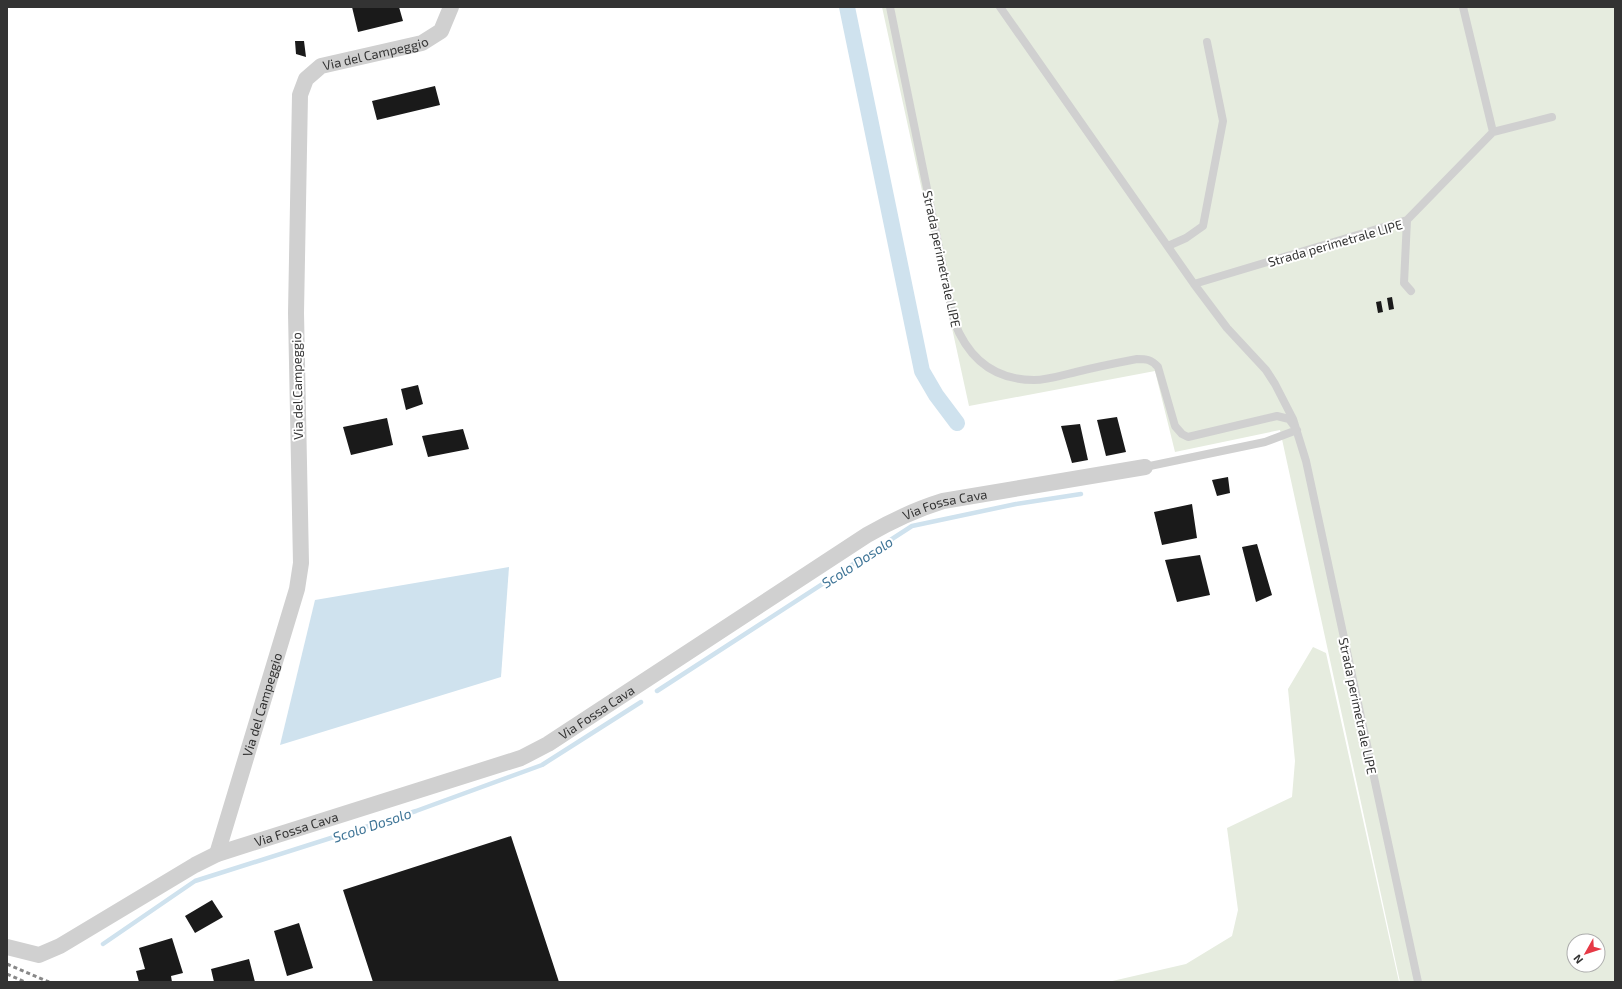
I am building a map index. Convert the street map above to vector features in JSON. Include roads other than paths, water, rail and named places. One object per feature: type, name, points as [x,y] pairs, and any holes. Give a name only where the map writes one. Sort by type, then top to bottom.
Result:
[{"type":"street","name":"Via del Campeggio","points":[[217,854],[297,589],[301,563],[296,313],[300,95],[306,79],[321,66],[422,43],[441,31],[451,7]]},
{"type":"street","name":"Via Fossa Cava","points":[[7,947],[39,955],[60,946],[195,865],[217,854],[521,758],[548,744],[867,535],[897,518],[915,510],[943,501],[1145,467]]},
{"type":"lane","name":"Strada perimetrale LIPE","points":[[890,7],[954,321],[963,344],[980,363],[991,370],[1011,377],[1034,380],[1136,359],[1146,359],[1153,361],[1158,366],[1175,426],[1182,434],[1188,437],[1277,416],[1289,419],[1297,430]]},
{"type":"lane","name":"Strada perimetrale LIPE","points":[[1000,7],[1226,328],[1266,370],[1285,403],[1297,430],[1306,461],[1418,982]]},
{"type":"lane","points":[[1463,7],[1493,132]]},
{"type":"lane","points":[[1168,246],[1186,238],[1202,226],[1223,121],[1208,42]]},
{"type":"lane","points":[[1407,220],[1493,132],[1552,117]]},
{"type":"lane","name":"Strada perimetrale LIPE","points":[[1194,284],[1407,220],[1404,283],[1411,291]]},
{"type":"lane","points":[[1145,467],[1265,442],[1297,430]]},
{"type":"water","points":[[509,567],[501,677],[280,745],[315,600]]},
{"type":"waterway","points":[[847,7],[922,371],[936,395],[957,423]]},
{"type":"waterway","name":"Scolo Dosolo","points":[[657,691],[912,526],[1016,504],[1081,494]]},
{"type":"waterway","name":"Scolo Dosolo","points":[[103,944],[195,881],[416,811],[542,765],[641,702]]},
{"type":"railway","points":[[7,964],[49,982]]},
{"type":"railway","points":[[7,974],[25,982]]}]
